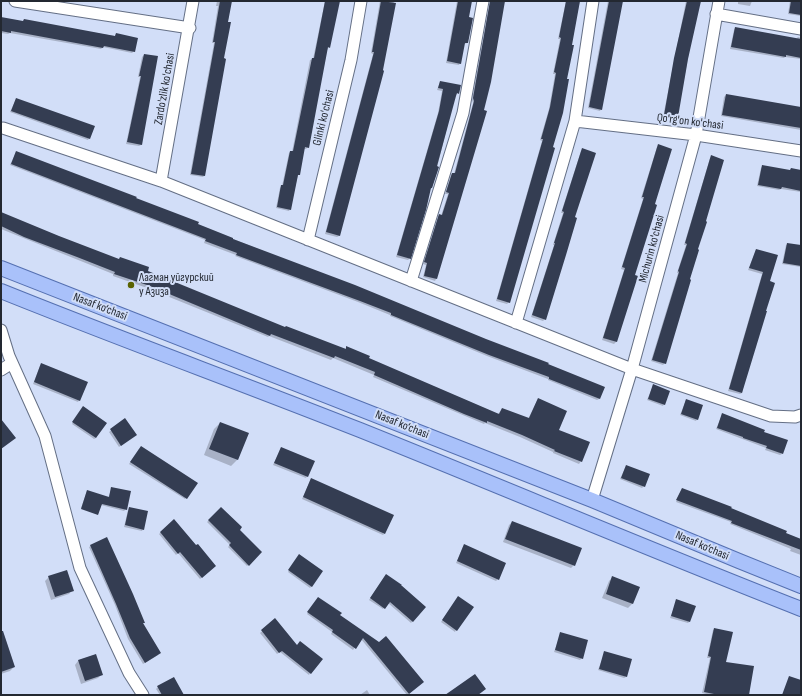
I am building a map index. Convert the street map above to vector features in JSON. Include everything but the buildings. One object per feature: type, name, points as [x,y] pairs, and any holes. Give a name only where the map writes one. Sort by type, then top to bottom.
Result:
[{"type":"main road","name":"Nasaf ko‘chasi","points":[[1,268],[592,500],[801,586]]},
{"type":"main road","name":"Nasaf ko‘chasi","points":[[1,291],[353,428],[801,609]]},
{"type":"street","points":[[15,1],[190,28]]},
{"type":"street","name":"Zardo'zlik ko'chasi","points":[[161,181],[194,1]]},
{"type":"street","name":"Glinki ko'chasi","points":[[308,240],[352,60],[361,1]]},
{"type":"street","points":[[411,281],[463,113],[483,1]]},
{"type":"street","points":[[516,323],[575,121],[593,1]]},
{"type":"street","name":"Michurin ko'chasi","points":[[592,500],[632,369],[696,135],[719,1]]},
{"type":"street","points":[[716,14],[801,29]]},
{"type":"street","name":"Qo'rg'on ko'chasi","points":[[575,121],[696,135],[801,151]]},
{"type":"street","points":[[2,128],[161,181],[632,369],[772,416],[796,417],[801,414]]},
{"type":"street","points":[[1,330],[12,363],[45,436],[80,568],[129,673],[143,695]]},
{"type":"street","points":[[1,370],[12,363]]},
{"type":"place","name":"Лагман уйгурский у Азиза","points":[[131,285]]}]
